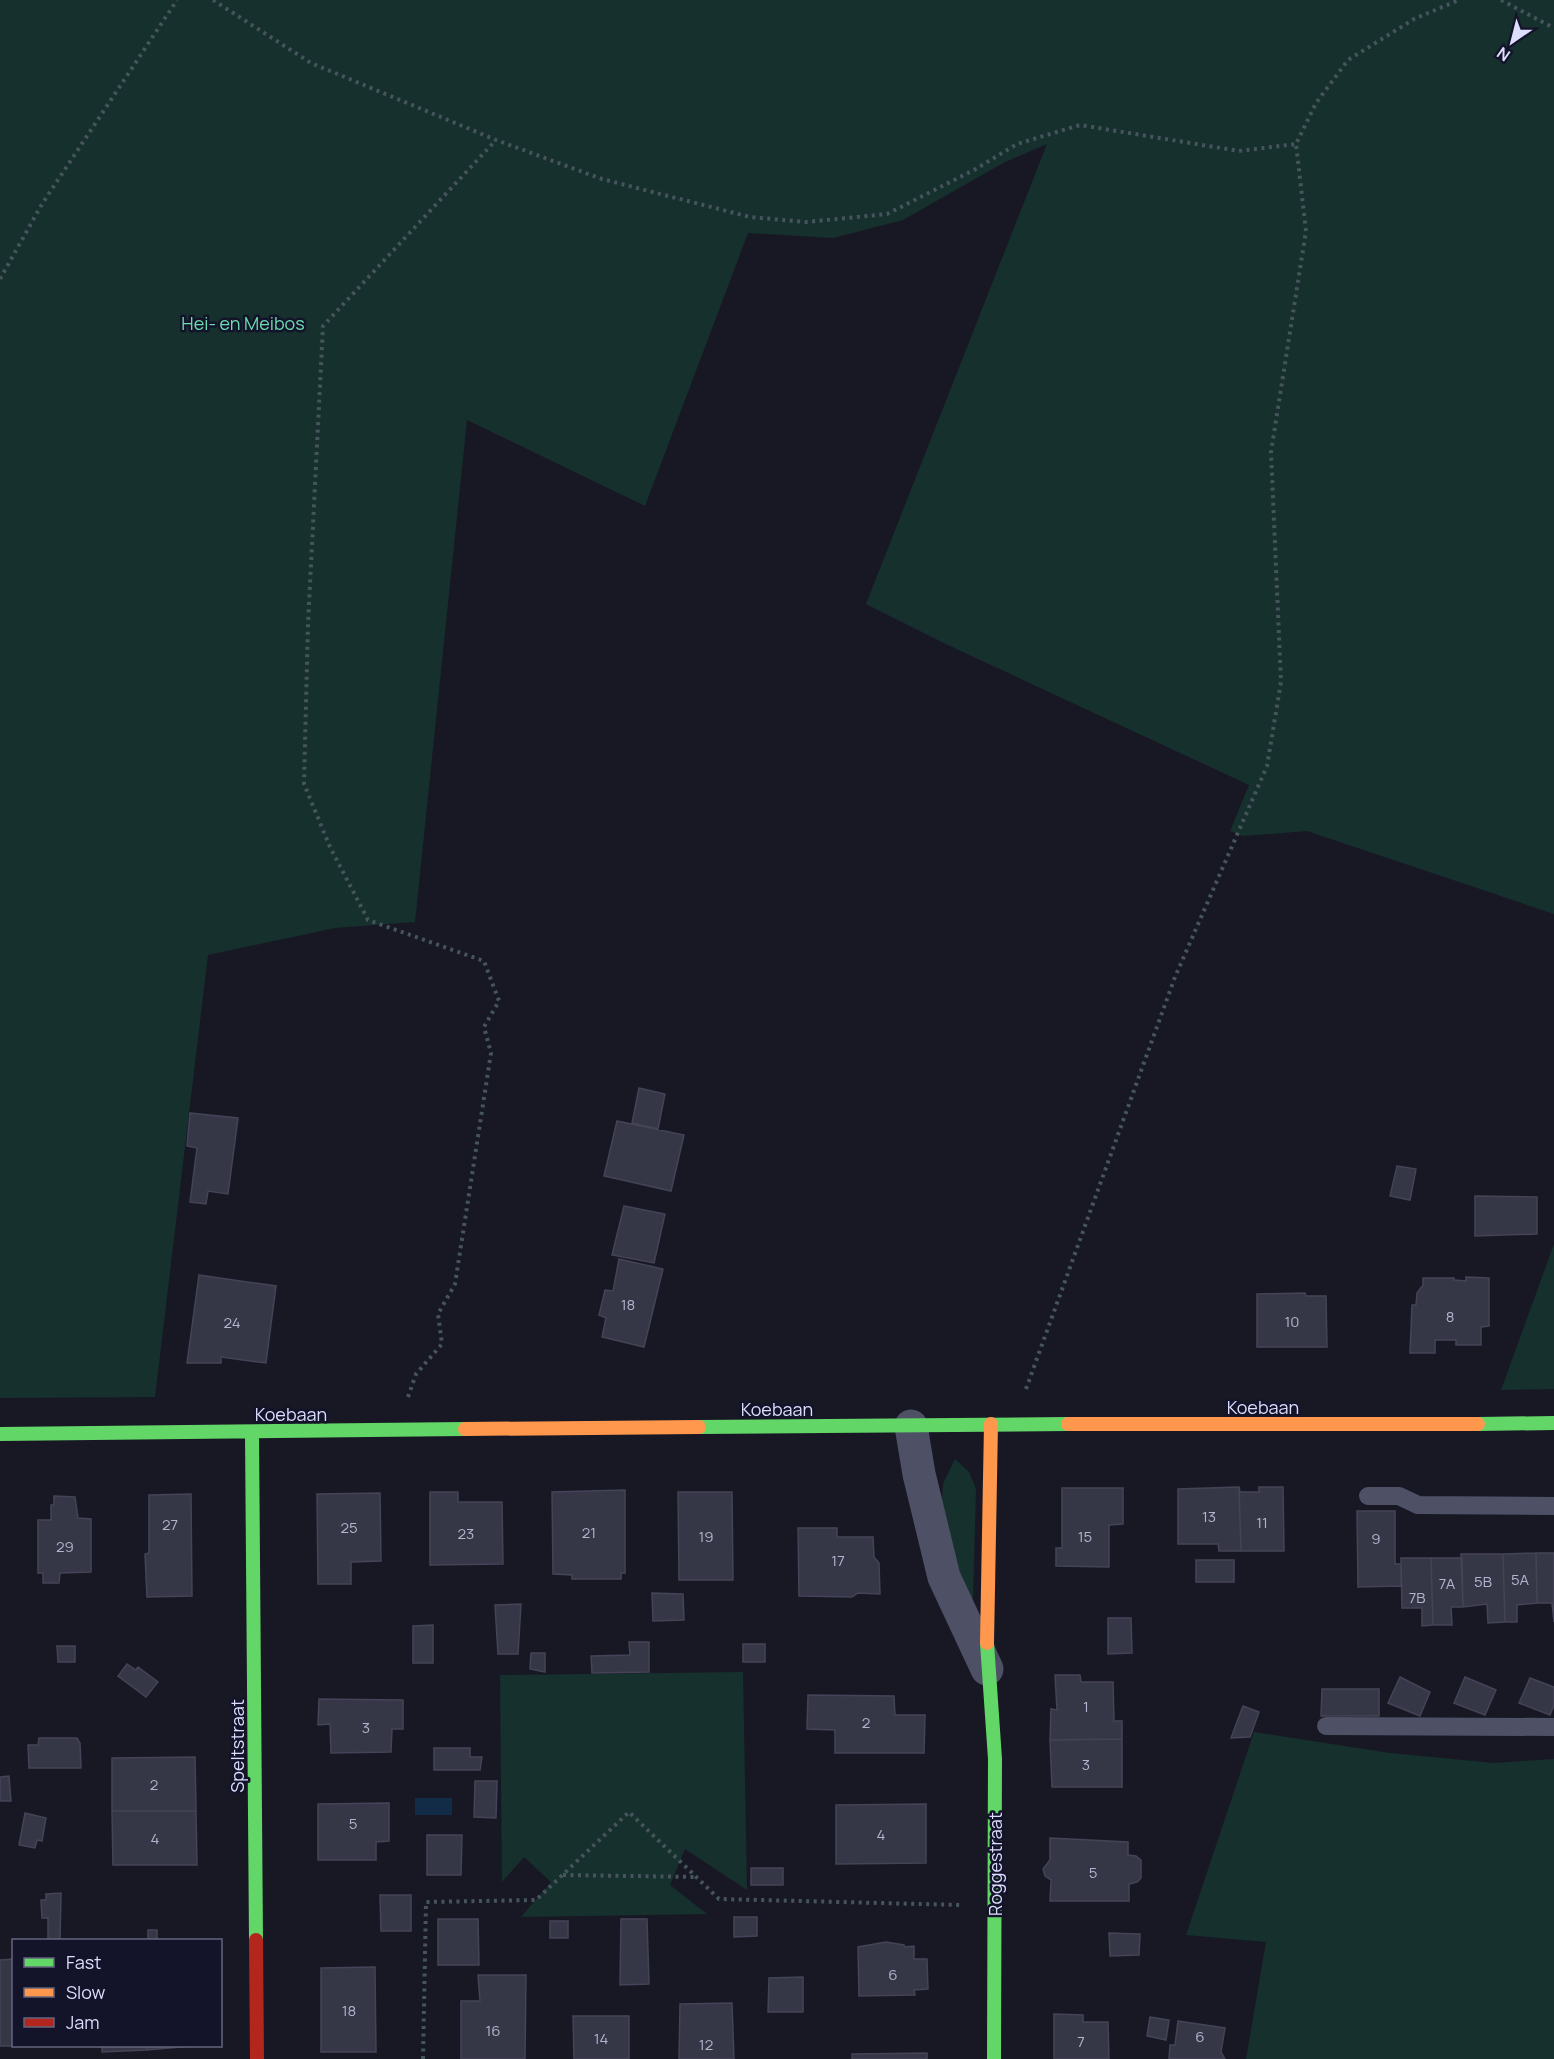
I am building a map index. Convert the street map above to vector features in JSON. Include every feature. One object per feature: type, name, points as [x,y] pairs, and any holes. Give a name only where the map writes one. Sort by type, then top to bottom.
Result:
[{"type":"street","name":"Koebaan","points":[[0,1434],[991,1424],[1391,1426],[1554,1423]]},
{"type":"street","name":"Roggestraat","points":[[991,1424],[987,1669],[995,1759],[994,2059]]},
{"type":"street","name":"Roggestraat","points":[[911,1426],[919,1474],[944,1577],[987,1669]]},
{"type":"street","name":"Speltstraat","points":[[252,1433],[258,2059]]},
{"type":"lane","points":[[1368,1496],[1399,1496],[1418,1506],[1554,1506]]},
{"type":"lane","points":[[1326,1726],[1554,1727]]},
{"type":"path","points":[[0,279],[42,204],[177,0]]},
{"type":"path","points":[[213,0],[311,63],[496,140],[602,179],[750,217],[806,222],[887,214],[974,170],[1017,144],[1080,125],[1239,151],[1296,144]]},
{"type":"path","points":[[1026,1390],[1175,977],[1267,766],[1281,682],[1271,452],[1306,231],[1296,144],[1316,103],[1348,60],[1414,19],[1458,0]]},
{"type":"path","points":[[1501,0],[1554,28]]},
{"type":"path","points":[[406,1402],[416,1374],[442,1344],[438,1314],[455,1284],[490,1053],[484,1027],[499,1001],[484,961],[368,920],[330,847],[304,784],[308,624],[323,326],[496,140]]},
{"type":"path","points":[[423,2059],[426,1902],[536,1900],[629,1812],[719,1899],[964,1905]]},
{"type":"path","points":[[563,1875],[698,1877]]},
{"type":"green space","name":"Hei- en Meibos","points":[[0,0],[1554,0],[1554,914],[1307,831],[1243,836],[1230,831],[1249,785],[948,645],[866,604],[1047,144],[1005,162],[903,220],[833,238],[748,233],[645,506],[467,420],[415,922],[335,928],[208,955],[155,1397],[0,1398]]},
{"type":"green space","points":[[1554,1244],[1554,1389],[1501,1390]]},
{"type":"green space","points":[[955,1459],[969,1472],[976,1489],[973,1599],[965,1595],[941,1518],[943,1484]]},
{"type":"green space","points":[[743,1672],[747,1890],[685,1849],[670,1885],[707,1914],[521,1917],[551,1882],[524,1857],[502,1882],[500,1675]]},
{"type":"green space","points":[[1254,1732],[1390,1753],[1494,1763],[1554,1759],[1554,2059],[1246,2059],[1266,1942],[1186,1935]]},
{"type":"water","points":[[415,1798],[452,1798],[452,1815],[415,1815]]},
{"type":"building","points":[[639,1088],[665,1094],[658,1129],[632,1123]]},
{"type":"building","points":[[190,1113],[238,1118],[228,1194],[208,1191],[206,1204],[190,1202],[197,1148],[187,1146]]},
{"type":"building","points":[[617,1121],[684,1135],[671,1191],[604,1176]]},
{"type":"building","points":[[1397,1166],[1416,1169],[1410,1200],[1390,1196]]},
{"type":"building","points":[[1475,1196],[1537,1197],[1537,1234],[1475,1236]]},
{"type":"building","points":[[624,1206],[665,1214],[654,1263],[612,1255]]},
{"type":"building","points":[[619,1259],[663,1269],[644,1347],[602,1337],[606,1318],[599,1315],[605,1290],[613,1291]]},
{"type":"building","points":[[199,1275],[276,1286],[266,1363],[221,1357],[221,1363],[187,1363]]},
{"type":"building","points":[[1466,1277],[1489,1278],[1489,1326],[1481,1327],[1481,1345],[1456,1345],[1456,1340],[1435,1340],[1435,1353],[1410,1353],[1412,1305],[1416,1305],[1417,1293],[1423,1285],[1423,1278],[1454,1278],[1454,1280],[1466,1281]]},
{"type":"building","points":[[1305,1293],[1306,1296],[1326,1296],[1327,1347],[1257,1347],[1257,1294]]},
{"type":"building","points":[[1239,1487],[1241,1551],[1219,1551],[1218,1544],[1178,1544],[1178,1489]]},
{"type":"building","points":[[1239,1487],[1240,1492],[1259,1492],[1259,1487],[1283,1487],[1284,1551],[1241,1551]]},
{"type":"building","points":[[1062,1488],[1123,1488],[1123,1524],[1109,1525],[1109,1567],[1056,1566],[1056,1548],[1062,1548]]},
{"type":"building","points":[[625,1490],[625,1573],[621,1573],[621,1579],[572,1579],[572,1575],[553,1574],[552,1492]]},
{"type":"building","points":[[430,1492],[458,1492],[458,1502],[502,1502],[503,1564],[430,1565]]},
{"type":"building","points":[[678,1492],[732,1492],[733,1580],[679,1580]]},
{"type":"building","points":[[380,1493],[381,1561],[351,1562],[351,1584],[318,1584],[317,1494]]},
{"type":"building","points":[[191,1494],[192,1596],[147,1597],[145,1554],[149,1553],[149,1495]]},
{"type":"building","points":[[54,1496],[75,1497],[78,1518],[91,1519],[91,1572],[60,1573],[59,1583],[43,1583],[43,1573],[38,1573],[38,1520],[51,1520],[51,1505],[54,1505]]},
{"type":"building","points":[[1357,1511],[1395,1511],[1395,1564],[1401,1564],[1401,1586],[1358,1587]]},
{"type":"building","points":[[798,1528],[837,1528],[837,1537],[873,1537],[874,1557],[879,1563],[880,1594],[858,1593],[852,1597],[799,1596]]},
{"type":"building","points":[[1536,1553],[1537,1603],[1517,1605],[1517,1622],[1505,1622],[1503,1554]]},
{"type":"building","points":[[1536,1553],[1554,1553],[1554,1622],[1552,1603],[1537,1603]]},
{"type":"building","points":[[1461,1554],[1503,1554],[1505,1622],[1488,1623],[1487,1604],[1463,1607]]},
{"type":"building","points":[[1401,1558],[1431,1558],[1433,1625],[1422,1626],[1422,1608],[1402,1608]]},
{"type":"building","points":[[1431,1558],[1462,1558],[1463,1607],[1451,1607],[1452,1625],[1433,1625]]},
{"type":"building","points":[[1196,1560],[1234,1560],[1234,1582],[1196,1582]]},
{"type":"building","points":[[652,1593],[683,1594],[684,1620],[653,1621]]},
{"type":"building","points":[[521,1604],[518,1654],[498,1654],[495,1605]]},
{"type":"building","points":[[1108,1618],[1131,1618],[1132,1653],[1108,1654]]},
{"type":"building","points":[[433,1625],[433,1663],[413,1663],[413,1626]]},
{"type":"building","points":[[629,1642],[649,1642],[649,1672],[592,1673],[591,1656],[630,1655]]},
{"type":"building","points":[[743,1644],[765,1644],[765,1662],[743,1662]]},
{"type":"building","points":[[57,1646],[75,1646],[75,1662],[58,1662]]},
{"type":"building","points":[[531,1653],[545,1653],[545,1672],[530,1669]]},
{"type":"building","points":[[127,1664],[136,1670],[138,1667],[158,1682],[146,1697],[118,1676]]},
{"type":"building","points":[[1055,1675],[1080,1675],[1081,1682],[1113,1682],[1114,1721],[1122,1721],[1122,1739],[1050,1740],[1051,1709],[1057,1710]]},
{"type":"building","points":[[1400,1677],[1430,1692],[1420,1716],[1388,1703]]},
{"type":"building","points":[[1465,1677],[1496,1690],[1485,1715],[1454,1703]]},
{"type":"building","points":[[1530,1678],[1554,1687],[1554,1705],[1550,1715],[1519,1703]]},
{"type":"building","points":[[1322,1689],[1379,1689],[1379,1716],[1321,1716]]},
{"type":"building","points":[[808,1695],[894,1696],[895,1715],[925,1715],[924,1753],[835,1753],[835,1730],[807,1729]]},
{"type":"building","points":[[319,1699],[403,1700],[403,1729],[392,1729],[391,1752],[331,1753],[330,1724],[318,1725]]},
{"type":"building","points":[[1243,1706],[1259,1712],[1250,1737],[1231,1738]]},
{"type":"building","points":[[39,1738],[77,1738],[80,1743],[81,1768],[29,1768],[28,1745],[38,1745]]},
{"type":"building","points":[[1122,1739],[1122,1787],[1052,1787],[1050,1740]]},
{"type":"building","points":[[434,1748],[470,1748],[470,1757],[482,1757],[480,1770],[434,1770]]},
{"type":"building","points":[[195,1757],[196,1811],[112,1811],[112,1758]]},
{"type":"building","points":[[9,1776],[11,1801],[0,1801],[0,1777]]},
{"type":"building","points":[[475,1781],[497,1781],[496,1818],[474,1817]]},
{"type":"building","points":[[389,1803],[389,1841],[376,1842],[376,1860],[318,1860],[318,1804]]},
{"type":"building","points":[[926,1804],[926,1863],[836,1864],[836,1805]]},
{"type":"building","points":[[112,1811],[196,1811],[197,1865],[113,1865]]},
{"type":"building","points":[[25,1813],[46,1818],[42,1841],[37,1840],[35,1848],[19,1845]]},
{"type":"building","points":[[427,1835],[462,1835],[461,1875],[427,1875]]},
{"type":"building","points":[[1050,1838],[1128,1842],[1128,1855],[1136,1856],[1141,1860],[1141,1878],[1129,1884],[1129,1901],[1050,1901],[1051,1880],[1045,1876],[1043,1869],[1050,1860]]},
{"type":"building","points":[[751,1868],[783,1868],[783,1885],[751,1885]]},
{"type":"building","points":[[61,1893],[60,1939],[48,1939],[48,1918],[42,1918],[41,1900],[46,1900],[46,1894]]},
{"type":"building","points":[[380,1895],[411,1895],[411,1931],[381,1931]]},
{"type":"building","points":[[734,1917],[757,1917],[757,1936],[734,1937]]},
{"type":"building","points":[[438,1919],[478,1919],[479,1965],[438,1965]]},
{"type":"building","points":[[621,1919],[647,1919],[649,1984],[620,1985]]},
{"type":"building","points":[[550,1921],[568,1921],[568,1938],[550,1938]]},
{"type":"building","points":[[148,1930],[157,1930],[157,1939],[148,1939]]},
{"type":"building","points":[[1109,1933],[1140,1934],[1139,1955],[1110,1956]]},
{"type":"building","points":[[886,1942],[905,1947],[914,1946],[914,1959],[927,1959],[928,1989],[914,1990],[915,1995],[859,1996],[858,1947]]},
{"type":"building","points":[[12,1959],[12,2046],[0,2046],[0,1960]]},
{"type":"building","points":[[375,1967],[376,2052],[321,2052],[321,1968]]},
{"type":"building","points":[[478,1975],[526,1975],[525,2059],[461,2059],[461,2001],[480,2001]]},
{"type":"building","points":[[803,1977],[803,2012],[768,2012],[769,1978]]},
{"type":"building","points":[[732,2003],[734,2059],[679,2059],[680,2004]]},
{"type":"building","points":[[1054,2014],[1083,2015],[1083,2022],[1108,2022],[1109,2059],[1054,2059]]},
{"type":"building","points":[[573,2016],[629,2016],[629,2059],[574,2059]]},
{"type":"building","points":[[1150,2017],[1169,2020],[1166,2040],[1147,2036]]},
{"type":"building","points":[[1178,2021],[1225,2028],[1221,2052],[1225,2059],[1169,2059],[1170,2045],[1175,2045]]},
{"type":"building","points":[[102,2047],[147,2047],[147,2050],[102,2052]]},
{"type":"building","points":[[147,2047],[182,2047],[147,2050]]},
{"type":"building","points":[[927,2053],[927,2059],[852,2059],[852,2054]]},
{"type":"traffic: fast","points":[[1478,1424],[1554,1423]]},
{"type":"traffic: fast","points":[[699,1427],[1068,1424]]},
{"type":"traffic: fast","points":[[0,1434],[465,1429]]},
{"type":"traffic: fast","points":[[252,1433],[256,1940]]},
{"type":"traffic: fast","points":[[987,1643],[995,1759],[994,2059]]},
{"type":"traffic: slow","points":[[987,1643],[991,1424]]},
{"type":"traffic: slow","points":[[1068,1424],[1478,1424]]},
{"type":"traffic: slow","points":[[465,1429],[699,1427]]},
{"type":"traffic: jam","points":[[256,1940],[257,2059]]}]
